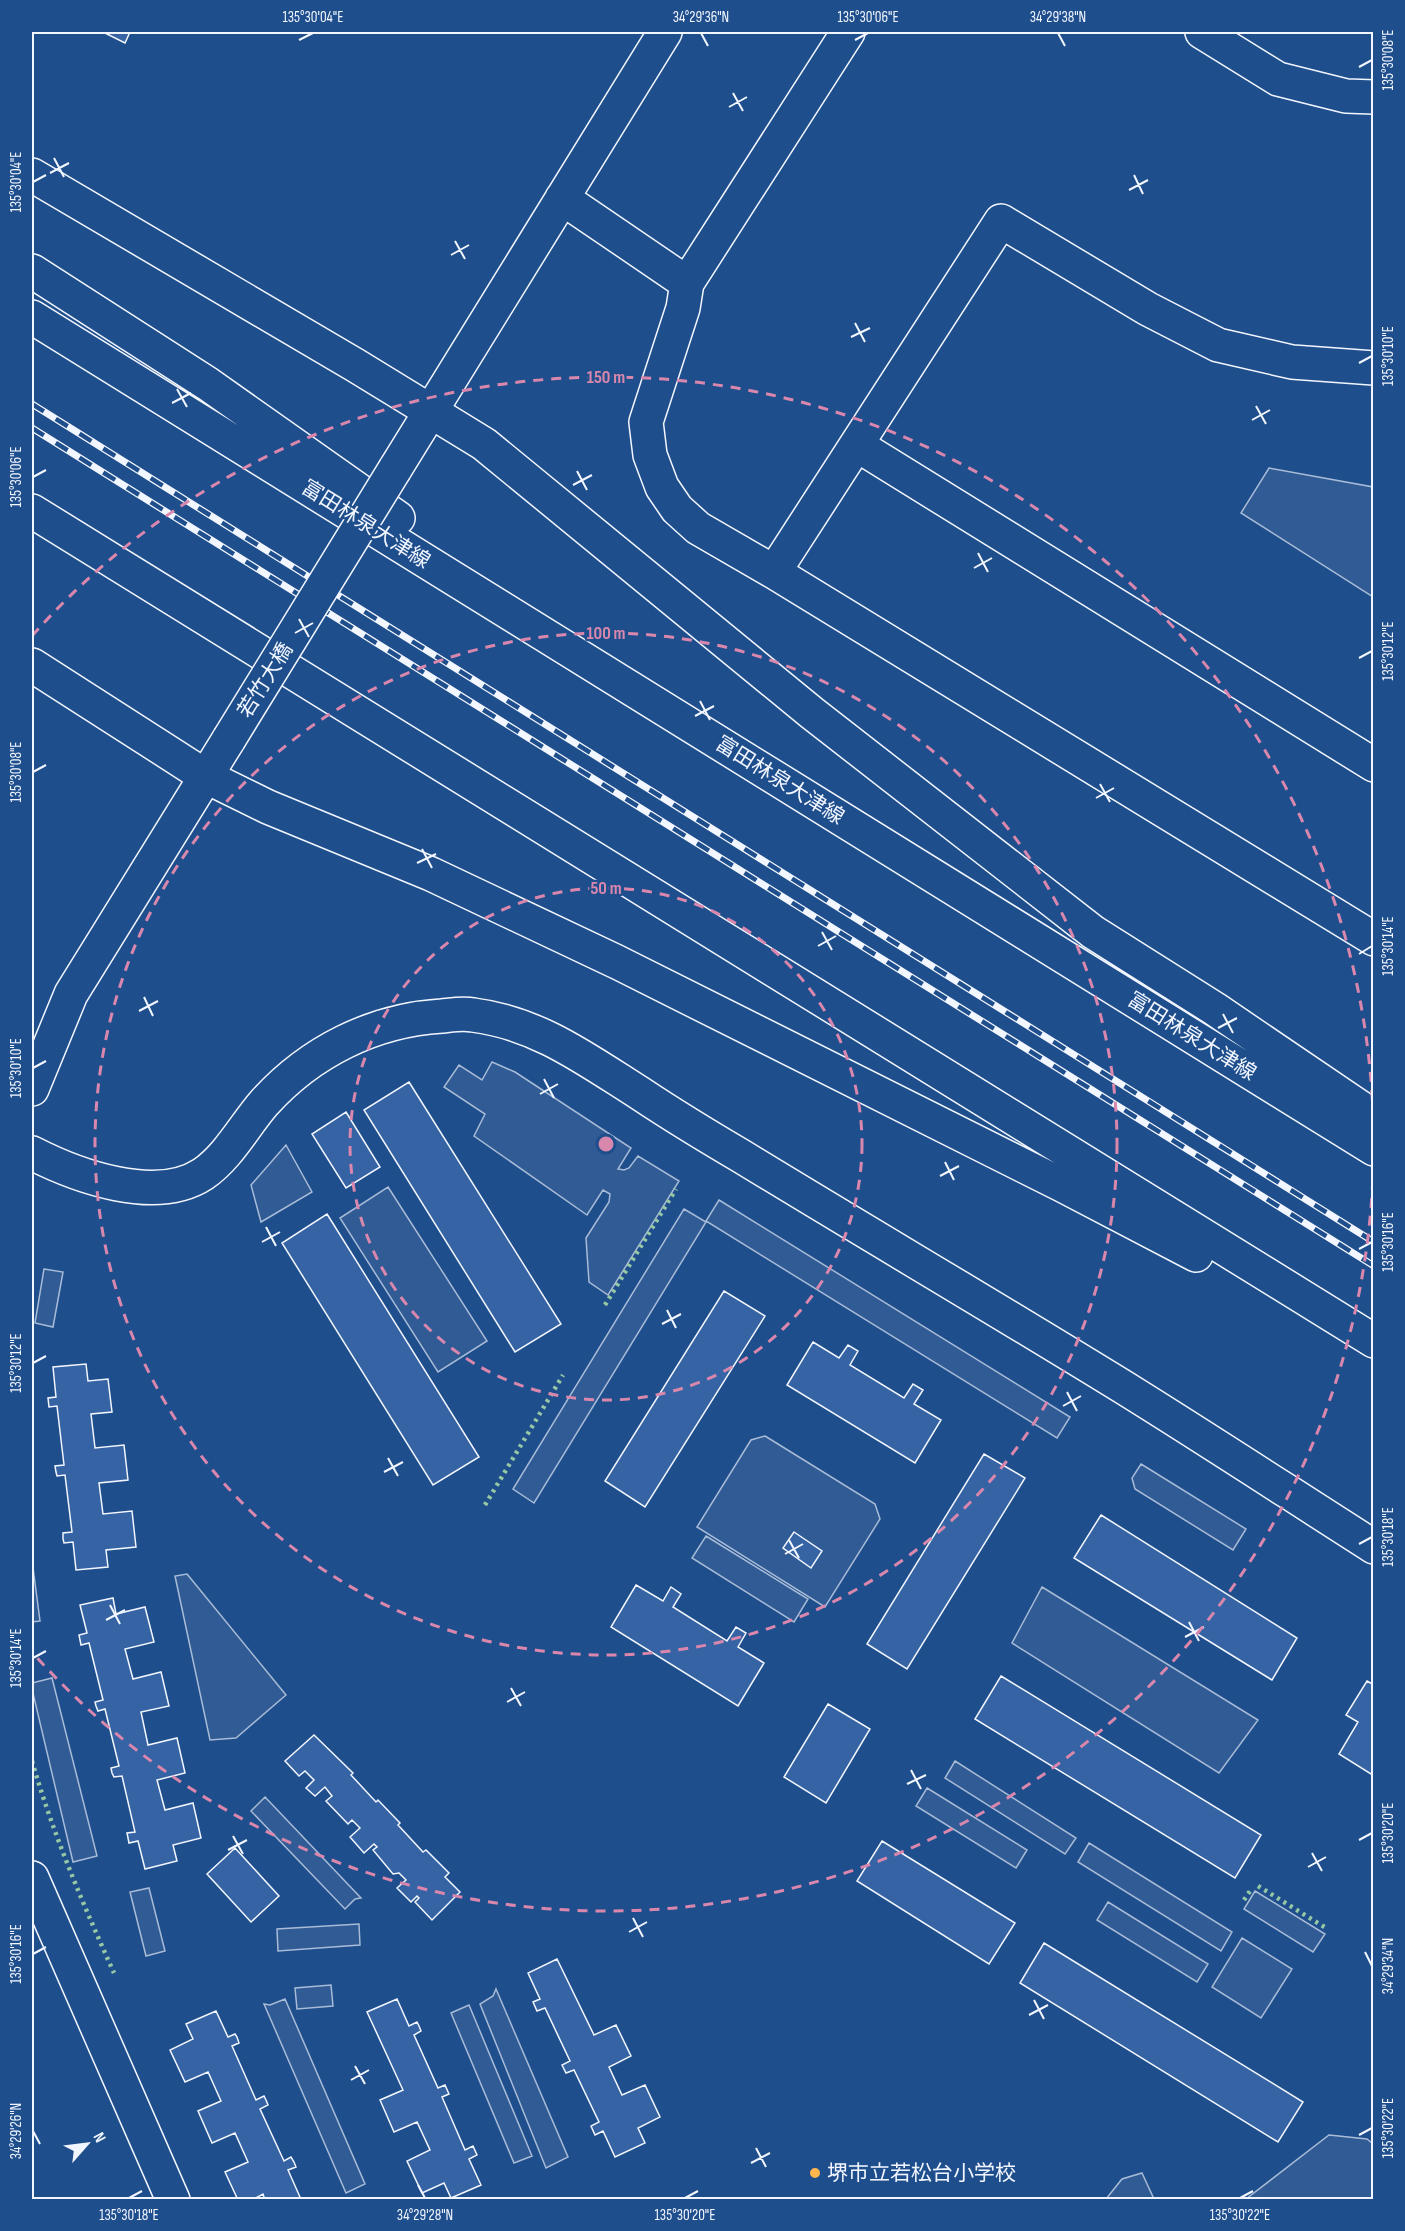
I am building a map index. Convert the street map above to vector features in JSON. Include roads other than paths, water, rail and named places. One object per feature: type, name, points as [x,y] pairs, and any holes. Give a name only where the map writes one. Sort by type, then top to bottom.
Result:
[{"type":"main road","name":"若竹大橋","points":[[32,1089],[71,994],[665,32]]},
{"type":"main road","points":[[848,32],[687,283],[683,308],[646,422],[650,454],[662,487],[677,509],[698,528],[774,572],[1374,939]]},
{"type":"main road","points":[[1202,32],[1278,79],[1346,96],[1374,97]]},
{"type":"main road","points":[[32,175],[355,365],[484,444],[812,713],[1094,932],[1215,1009],[1374,1117]]},
{"type":"main road","points":[[562,198],[687,283]]},
{"type":"main road","points":[[774,572],[1001,221],[1148,309],[1218,345],[1292,362],[1374,368]]},
{"type":"main road","points":[[32,271],[207,384],[712,738]]},
{"type":"main road","name":"富田林泉大津線","points":[[32,317],[1374,1149]]},
{"type":"main road","points":[[857,445],[1374,765]]},
{"type":"main road","points":[[32,511],[1374,1341]]},
{"type":"main road","points":[[32,520],[91,547]]},
{"type":"main road","points":[[32,665],[205,776],[268,807],[431,874],[617,962],[1062,1185],[1374,1347]]},
{"type":"main road","points":[[32,1153],[64,1168],[127,1187],[171,1186],[202,1175],[230,1149],[263,1104],[294,1072],[340,1043],[388,1023],[428,1017],[470,1014],[520,1024],[567,1047],[686,1123],[1135,1395],[1374,1547]]},
{"type":"main road","points":[[32,1878],[173,2199]]},
{"type":"railway","points":[[32,404],[1374,1242]]},
{"type":"railway","points":[[32,428],[1374,1266]]},
{"type":"place","name":"堺市立若松台小学校","points":[[815,2173]]}]
